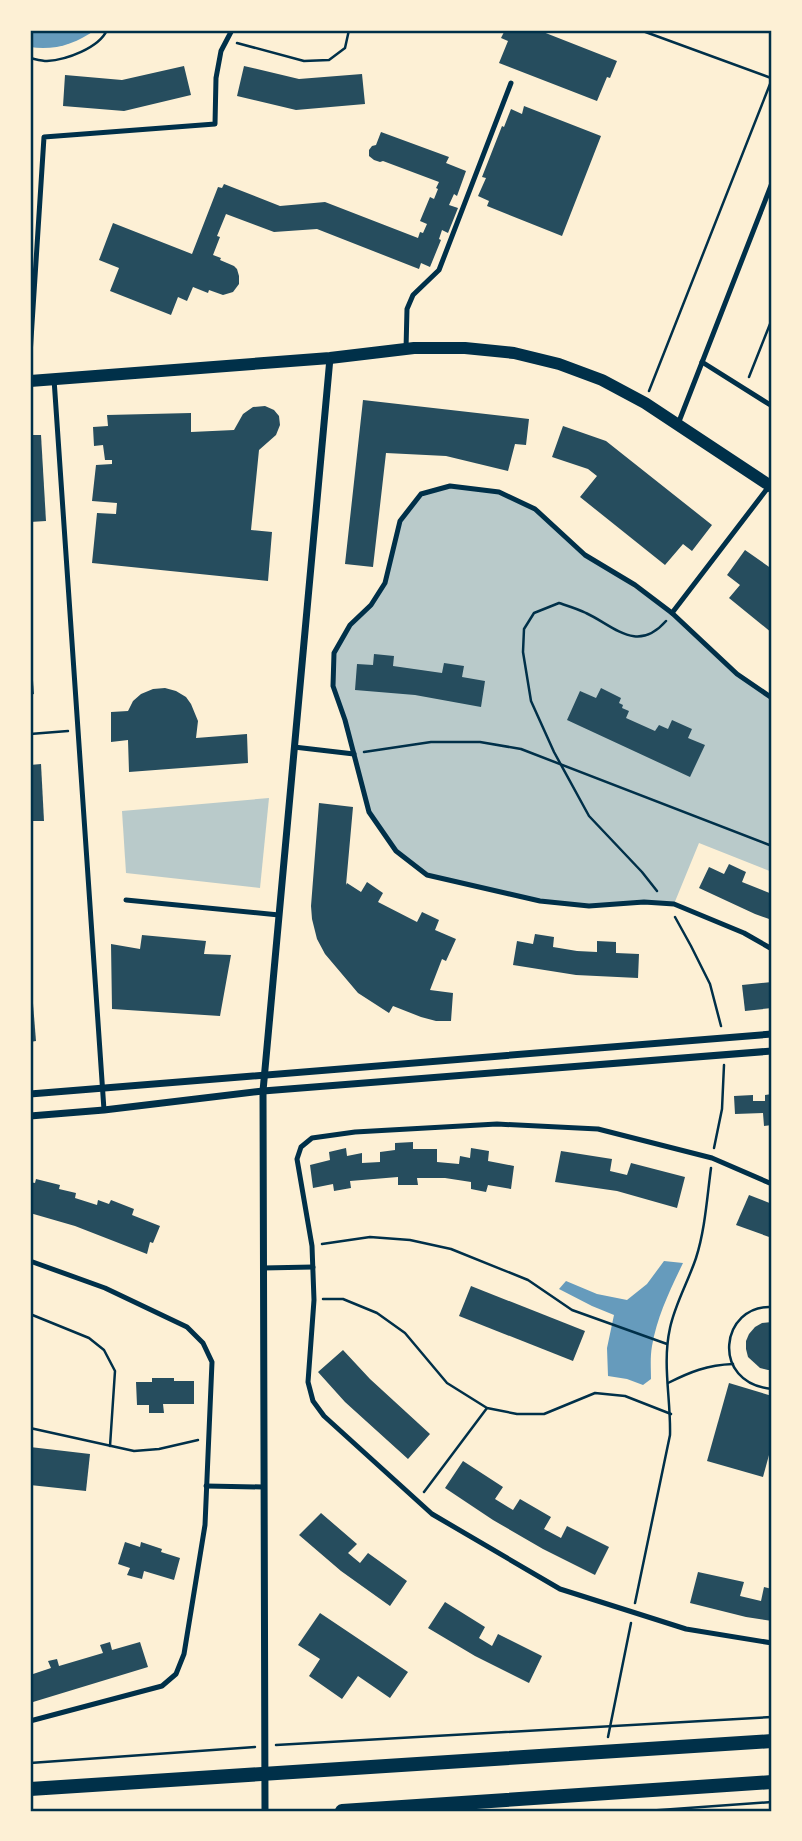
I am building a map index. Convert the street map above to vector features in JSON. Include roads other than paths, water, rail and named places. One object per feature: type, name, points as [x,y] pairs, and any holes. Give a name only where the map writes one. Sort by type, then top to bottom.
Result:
[{"type":"main road","points":[[30,1789],[772,1741]]},
{"type":"main road","points":[[342,1811],[772,1782]]},
{"type":"street","points":[[30,381],[330,358],[406,349],[465,348],[514,353],[559,364],[602,380],[645,402],[771,486]]},
{"type":"street","points":[[265,1811],[263,1091],[330,358]]},
{"type":"street","points":[[30,1094],[772,1034]]},
{"type":"street","points":[[30,1116],[263,1091],[772,1051]]},
{"type":"lane","points":[[30,355],[32,288],[44,137],[215,124],[216,78],[221,51],[232,30]]},
{"type":"lane","points":[[406,349],[407,309],[413,295],[439,270],[511,83]]},
{"type":"lane","points":[[678,425],[772,183]]},
{"type":"lane","points":[[702,362],[772,406]]},
{"type":"lane","points":[[54,379],[104,1110]]},
{"type":"lane","points":[[772,698],[737,674],[672,613],[635,585],[585,555],[535,509],[499,492],[450,486],[421,494],[400,521],[385,583],[371,605],[350,625],[334,653],[333,686],[345,720],[369,812],[396,851],[427,875],[540,901],[589,906],[644,902],[674,904],[744,933],[772,949]]},
{"type":"lane","points":[[672,613],[771,486]]},
{"type":"lane","points":[[294,747],[354,754]]},
{"type":"lane","points":[[126,900],[279,915]]},
{"type":"lane","points":[[772,1184],[712,1158],[598,1129],[497,1124],[355,1132],[312,1138],[301,1147],[297,1159],[312,1245],[314,1300],[308,1382],[313,1401],[324,1416],[432,1514],[560,1589],[686,1629],[772,1643]]},
{"type":"lane","points":[[30,1261],[116,1294],[187,1327],[203,1343],[212,1362],[205,1525],[184,1654],[176,1674],[162,1686],[30,1721]]},
{"type":"lane","points":[[263,1268],[313,1267]]},
{"type":"lane","points":[[206,1486],[263,1487]]},
{"type":"water","points":[[30,30],[95,30],[72,43],[47,48],[30,47]]},
{"type":"water","points":[[664,1261],[683,1263],[657,1325],[651,1350],[651,1379],[643,1385],[608,1376],[607,1348],[614,1315],[559,1289],[566,1281],[597,1294],[627,1300],[647,1284]]}]
